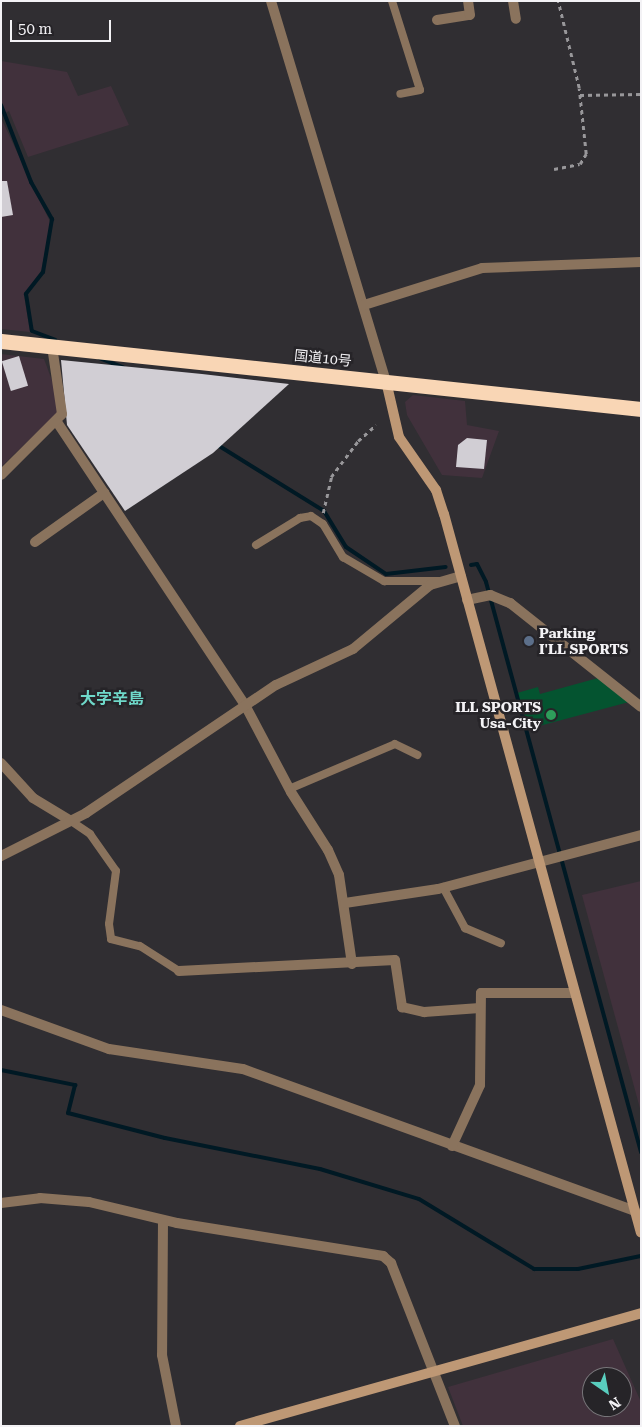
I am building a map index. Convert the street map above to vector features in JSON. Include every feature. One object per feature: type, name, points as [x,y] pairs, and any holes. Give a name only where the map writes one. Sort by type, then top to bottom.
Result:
[{"type":"highway","name":"国道10号","points":[[1,341],[641,409]]},
{"type":"street","points":[[271,1],[364,305],[386,381],[395,428],[436,490],[468,600],[641,1233]]},
{"type":"street","points":[[437,20],[470,15],[468,1]]},
{"type":"street","points":[[513,1],[516,20]]},
{"type":"street","points":[[364,305],[482,268],[641,262]]},
{"type":"street","points":[[1,475],[57,422],[62,406],[53,346]]},
{"type":"street","points":[[57,422],[245,705],[289,789],[332,857],[345,903],[352,964]]},
{"type":"street","points":[[35,542],[104,493]]},
{"type":"street","points":[[1,856],[71,820],[287,679],[353,649],[430,585],[461,576]]},
{"type":"street","points":[[468,600],[490,595],[510,603],[641,707]]},
{"type":"street","points":[[1,763],[33,798],[71,820]]},
{"type":"street","points":[[345,903],[443,887],[539,860],[641,835]]},
{"type":"street","points":[[179,971],[398,962],[399,1002],[405,1009],[480,1008]]},
{"type":"street","points":[[452,1146],[480,1085],[480,1008],[478,996],[485,992],[575,993]]},
{"type":"street","points":[[1,1010],[114,1051],[243,1069],[635,1211]]},
{"type":"street","points":[[1,1202],[40,1198],[89,1202],[163,1220],[388,1258],[454,1426]]},
{"type":"street","points":[[163,1220],[162,1354],[176,1426]]},
{"type":"street","points":[[240,1426],[641,1313]]},
{"type":"lane","points":[[392,1],[420,90],[400,94]]},
{"type":"lane","points":[[256,545],[304,516],[323,524],[339,554],[384,581],[442,581]]},
{"type":"lane","points":[[289,789],[396,744],[418,754]]},
{"type":"lane","points":[[71,820],[90,834],[116,871],[109,924],[111,938],[140,946],[179,971]]},
{"type":"lane","points":[[443,887],[465,928],[500,943]]},
{"type":"path","points":[[554,169],[585,159],[580,95],[558,1]]},
{"type":"path","points":[[580,95],[641,94]]},
{"type":"path","points":[[323,524],[331,478],[358,441],[376,425]]},
{"type":"shaded area","points":[[1,61],[67,72],[78,96],[111,86],[129,125],[28,157],[9,111],[1,115]]},
{"type":"shaded area","points":[[1,118],[51,224],[41,271],[24,295],[30,332],[1,329]]},
{"type":"shaded area","points":[[1,354],[44,359],[57,394],[57,413],[1,467]]},
{"type":"shaded area","points":[[413,395],[465,401],[467,425],[499,431],[482,478],[442,475],[407,415],[405,402]]},
{"type":"shaded area","points":[[641,881],[641,1112],[582,895]]},
{"type":"shaded area","points":[[613,1339],[625,1367],[582,1367],[582,1417],[632,1417],[632,1382],[641,1402],[641,1426],[463,1426],[448,1387]]},
{"type":"green space","name":"ILL SPORTS Usa-City","points":[[598,678],[629,702],[528,729],[517,693],[538,687],[540,694]]},
{"type":"building","points":[[1,181],[7,181],[13,215],[1,217]]},
{"type":"building","points":[[19,356],[28,386],[11,391],[2,361]]},
{"type":"building","points":[[61,360],[289,384],[213,453],[125,511],[67,425]]},
{"type":"building","points":[[467,438],[487,440],[484,469],[456,467],[458,445]]},
{"type":"waterway","points":[[1,105],[31,182],[52,219],[43,272],[26,294],[32,331],[55,340]]},
{"type":"waterway","points":[[99,358],[123,367]]},
{"type":"waterway","points":[[216,444],[324,511],[346,547],[386,574],[446,567]]},
{"type":"waterway","points":[[471,565],[477,564],[486,582],[641,1152]]},
{"type":"waterway","points":[[1,1070],[75,1085],[68,1113],[165,1138],[320,1169],[419,1199],[534,1269],[578,1269],[641,1256]]},
{"type":"place","name":"Parking I'LL SPORTS","points":[[529,641]]},
{"type":"place","name":"ILL SPORTS Usa-City","points":[[551,715]]},
{"type":"district","name":"大字辛島","points":[[112,699]]}]
